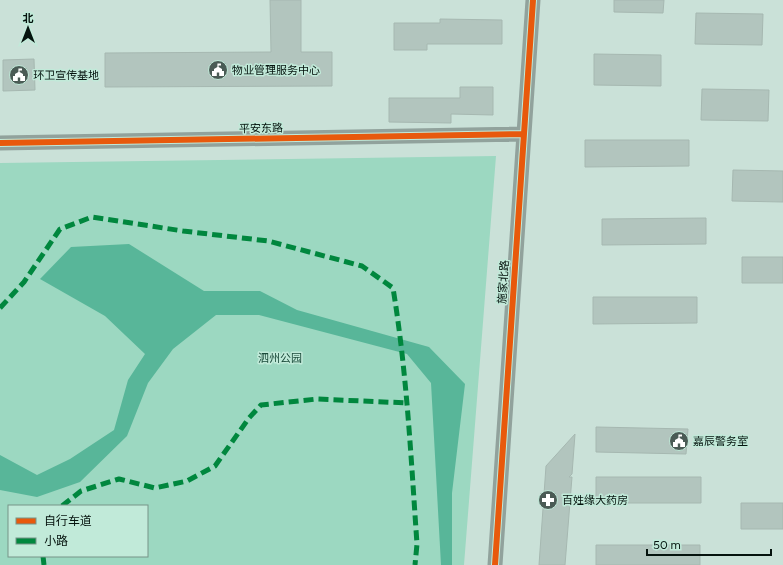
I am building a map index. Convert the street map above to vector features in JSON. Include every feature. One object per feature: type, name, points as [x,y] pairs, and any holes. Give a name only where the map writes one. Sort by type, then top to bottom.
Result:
[{"type":"street","name":"施家北路","points":[[495,565],[533,0]]},
{"type":"street","name":"平安东路","points":[[0,143],[523,134]]},
{"type":"green space","name":"泗州公园","points":[[496,156],[464,565],[0,565],[0,163]]},
{"type":"shaded area","points":[[129,244],[204,291],[260,291],[297,310],[429,347],[465,384],[452,493],[452,565],[441,565],[431,383],[407,354],[259,315],[216,315],[173,349],[148,383],[127,436],[80,482],[37,497],[0,490],[0,455],[37,475],[70,459],[114,430],[128,380],[145,354],[105,316],[40,279],[71,247]]},
{"type":"building","name":"物业管理服务中心","points":[[270,0],[301,0],[301,52],[332,52],[332,86],[105,87],[105,53],[271,52]]},
{"type":"building","points":[[614,0],[664,0],[663,13],[614,12]]},
{"type":"building","points":[[696,13],[763,14],[762,45],[695,44]]},
{"type":"building","points":[[440,19],[502,20],[502,44],[427,44],[427,50],[394,50],[394,23],[440,23]]},
{"type":"building","points":[[594,54],[661,55],[661,86],[594,85]]},
{"type":"building","name":"环卫宣传基地","points":[[34,59],[35,90],[3,91],[3,60]]},
{"type":"building","points":[[460,87],[493,87],[493,115],[451,114],[451,123],[389,122],[389,98],[460,98]]},
{"type":"building","points":[[702,89],[769,90],[768,121],[701,120]]},
{"type":"building","points":[[585,140],[689,140],[689,166],[585,167]]},
{"type":"building","points":[[733,170],[783,171],[783,202],[732,201]]},
{"type":"building","points":[[706,218],[706,244],[602,245],[602,219]]},
{"type":"building","points":[[742,257],[783,257],[783,283],[742,283]]},
{"type":"building","points":[[593,297],[697,297],[697,323],[593,324]]},
{"type":"building","points":[[596,427],[688,429],[686,454],[596,452]]},
{"type":"building","points":[[575,434],[572,474],[569,477],[572,477],[565,565],[539,565],[546,466]]},
{"type":"building","points":[[596,477],[701,477],[701,503],[596,503]]},
{"type":"building","points":[[741,503],[783,503],[783,529],[741,529]]},
{"type":"building","points":[[596,545],[700,545],[700,565],[596,565]]},
{"type":"marked path","points":[[0,308],[24,282],[60,229],[92,217],[183,231],[268,241],[362,266],[393,288],[402,352],[408,416],[417,544],[415,565]]},
{"type":"marked path","points":[[63,505],[81,491],[119,479],[155,488],[187,481],[215,466],[249,418],[261,405],[317,399],[408,403]]},
{"type":"marked path","points":[[43,557],[44,565]]},
{"type":"cycle path","points":[[495,565],[533,0]]},
{"type":"cycle path","points":[[0,143],[523,134]]},
{"type":"place","name":"物业管理服务中心","points":[[218,70]]},
{"type":"place","name":"环卫宣传基地","points":[[19,75]]},
{"type":"place","name":"嘉辰警务室","points":[[679,441]]},
{"type":"place","name":"百姓缘大药房","points":[[548,500]]}]
